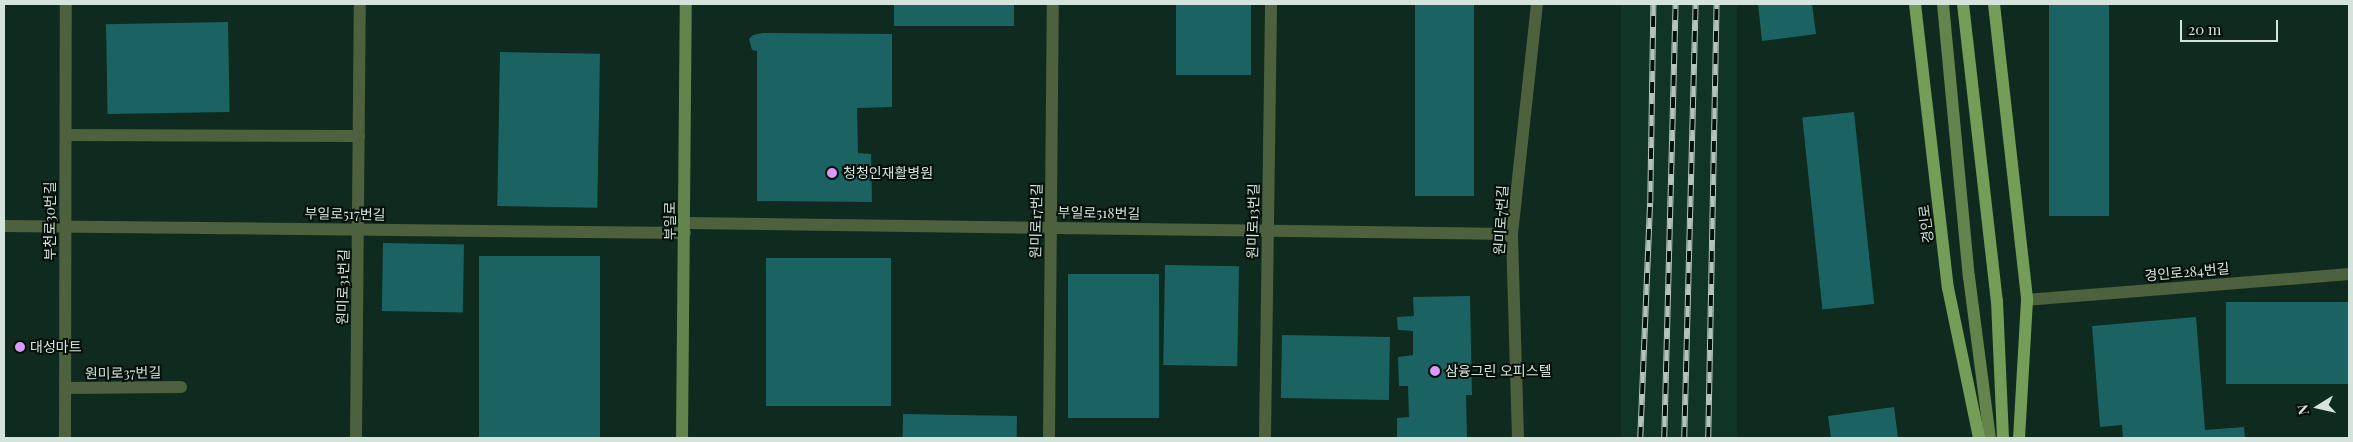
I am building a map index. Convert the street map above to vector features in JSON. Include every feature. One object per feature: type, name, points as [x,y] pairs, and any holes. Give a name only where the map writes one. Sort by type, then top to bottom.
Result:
[{"type":"main road","name":"경인로","points":[[1915,4],[1948,288],[1979,438]]},
{"type":"main road","points":[[1963,4],[1997,301],[2003,438]]},
{"type":"main road","points":[[1994,4],[2027,300],[2019,438]]},
{"type":"street","name":"부천로30번길","points":[[65,438],[66,4]]},
{"type":"street","name":"원미로31번길","points":[[356,438],[360,4]]},
{"type":"street","name":"부일로","points":[[682,438],[686,4]]},
{"type":"street","name":"원미로17번길","points":[[1049,438],[1053,4]]},
{"type":"street","name":"원미로13번길","points":[[1265,438],[1271,4]]},
{"type":"street","name":"원미로7번길","points":[[1518,438],[1512,234],[1537,4]]},
{"type":"street","points":[[1943,4],[1969,277],[1990,438]]},
{"type":"street","points":[[66,135],[359,136]]},
{"type":"street","name":"부일로517번길","points":[[4,226],[358,229],[685,228]]},
{"type":"street","name":"부일로518번길","points":[[685,228],[1051,228],[1512,234]]},
{"type":"street","name":"경인로284번길","points":[[2027,300],[2349,274]]},
{"type":"street","name":"원미로37번길","points":[[65,388],[181,387]]},
{"type":"shaded area","points":[[1621,4],[1737,4],[1737,438],[1621,438]]},
{"type":"building","points":[[894,4],[1014,4],[1014,26],[894,26]]},
{"type":"building","points":[[1176,4],[1251,4],[1251,75],[1176,75]]},
{"type":"building","points":[[1415,4],[1474,4],[1474,196],[1415,196]]},
{"type":"building","points":[[1758,4],[1812,4],[1816,34],[1762,41]]},
{"type":"building","points":[[2049,4],[2109,4],[2109,216],[2049,216]]},
{"type":"building","points":[[228,22],[230,112],[108,114],[106,24]]},
{"type":"building","points":[[763,33],[892,34],[892,107],[857,108],[858,153],[871,154],[872,202],[757,201],[757,51],[752,50],[749,39],[753,35]]},
{"type":"building","points":[[500,52],[600,54],[597,208],[497,206]]},
{"type":"building","points":[[1854,112],[1874,304],[1822,309],[1802,117]]},
{"type":"building","points":[[383,243],[464,244],[463,312],[382,311]]},
{"type":"building","points":[[479,256],[600,256],[600,438],[479,438]]},
{"type":"building","points":[[766,258],[891,258],[891,406],[766,406]]},
{"type":"building","points":[[1165,265],[1239,266],[1237,366],[1163,365]]},
{"type":"building","points":[[1068,274],[1159,274],[1159,418],[1068,418]]},
{"type":"building","name":"삼융그린 오피스텔","points":[[1470,296],[1472,395],[1466,395],[1467,438],[1397,438],[1397,418],[1409,417],[1408,386],[1399,386],[1398,357],[1413,355],[1413,331],[1398,330],[1397,317],[1414,316],[1413,297]]},
{"type":"building","points":[[2226,302],[2349,302],[2349,384],[2226,384]]},
{"type":"building","points":[[2196,317],[2205,430],[2244,427],[2245,438],[2123,438],[2122,425],[2100,427],[2092,326]]},
{"type":"building","points":[[1282,335],[1390,337],[1389,400],[1281,398]]},
{"type":"building","points":[[1894,407],[1898,438],[1831,438],[1828,416]]},
{"type":"building","points":[[903,414],[1017,416],[1017,438],[903,438]]},
{"type":"railway","points":[[1640,438],[1650,203],[1653,4]]},
{"type":"railway","points":[[1664,438],[1675,4]]},
{"type":"railway","points":[[1684,438],[1695,4]]},
{"type":"railway","points":[[1708,438],[1716,4]]},
{"type":"place","name":"청청인재활병원","points":[[832,173]]},
{"type":"place","name":"대성마트","points":[[20,347]]},
{"type":"place","name":"삼융그린 오피스텔","points":[[1435,371]]}]
